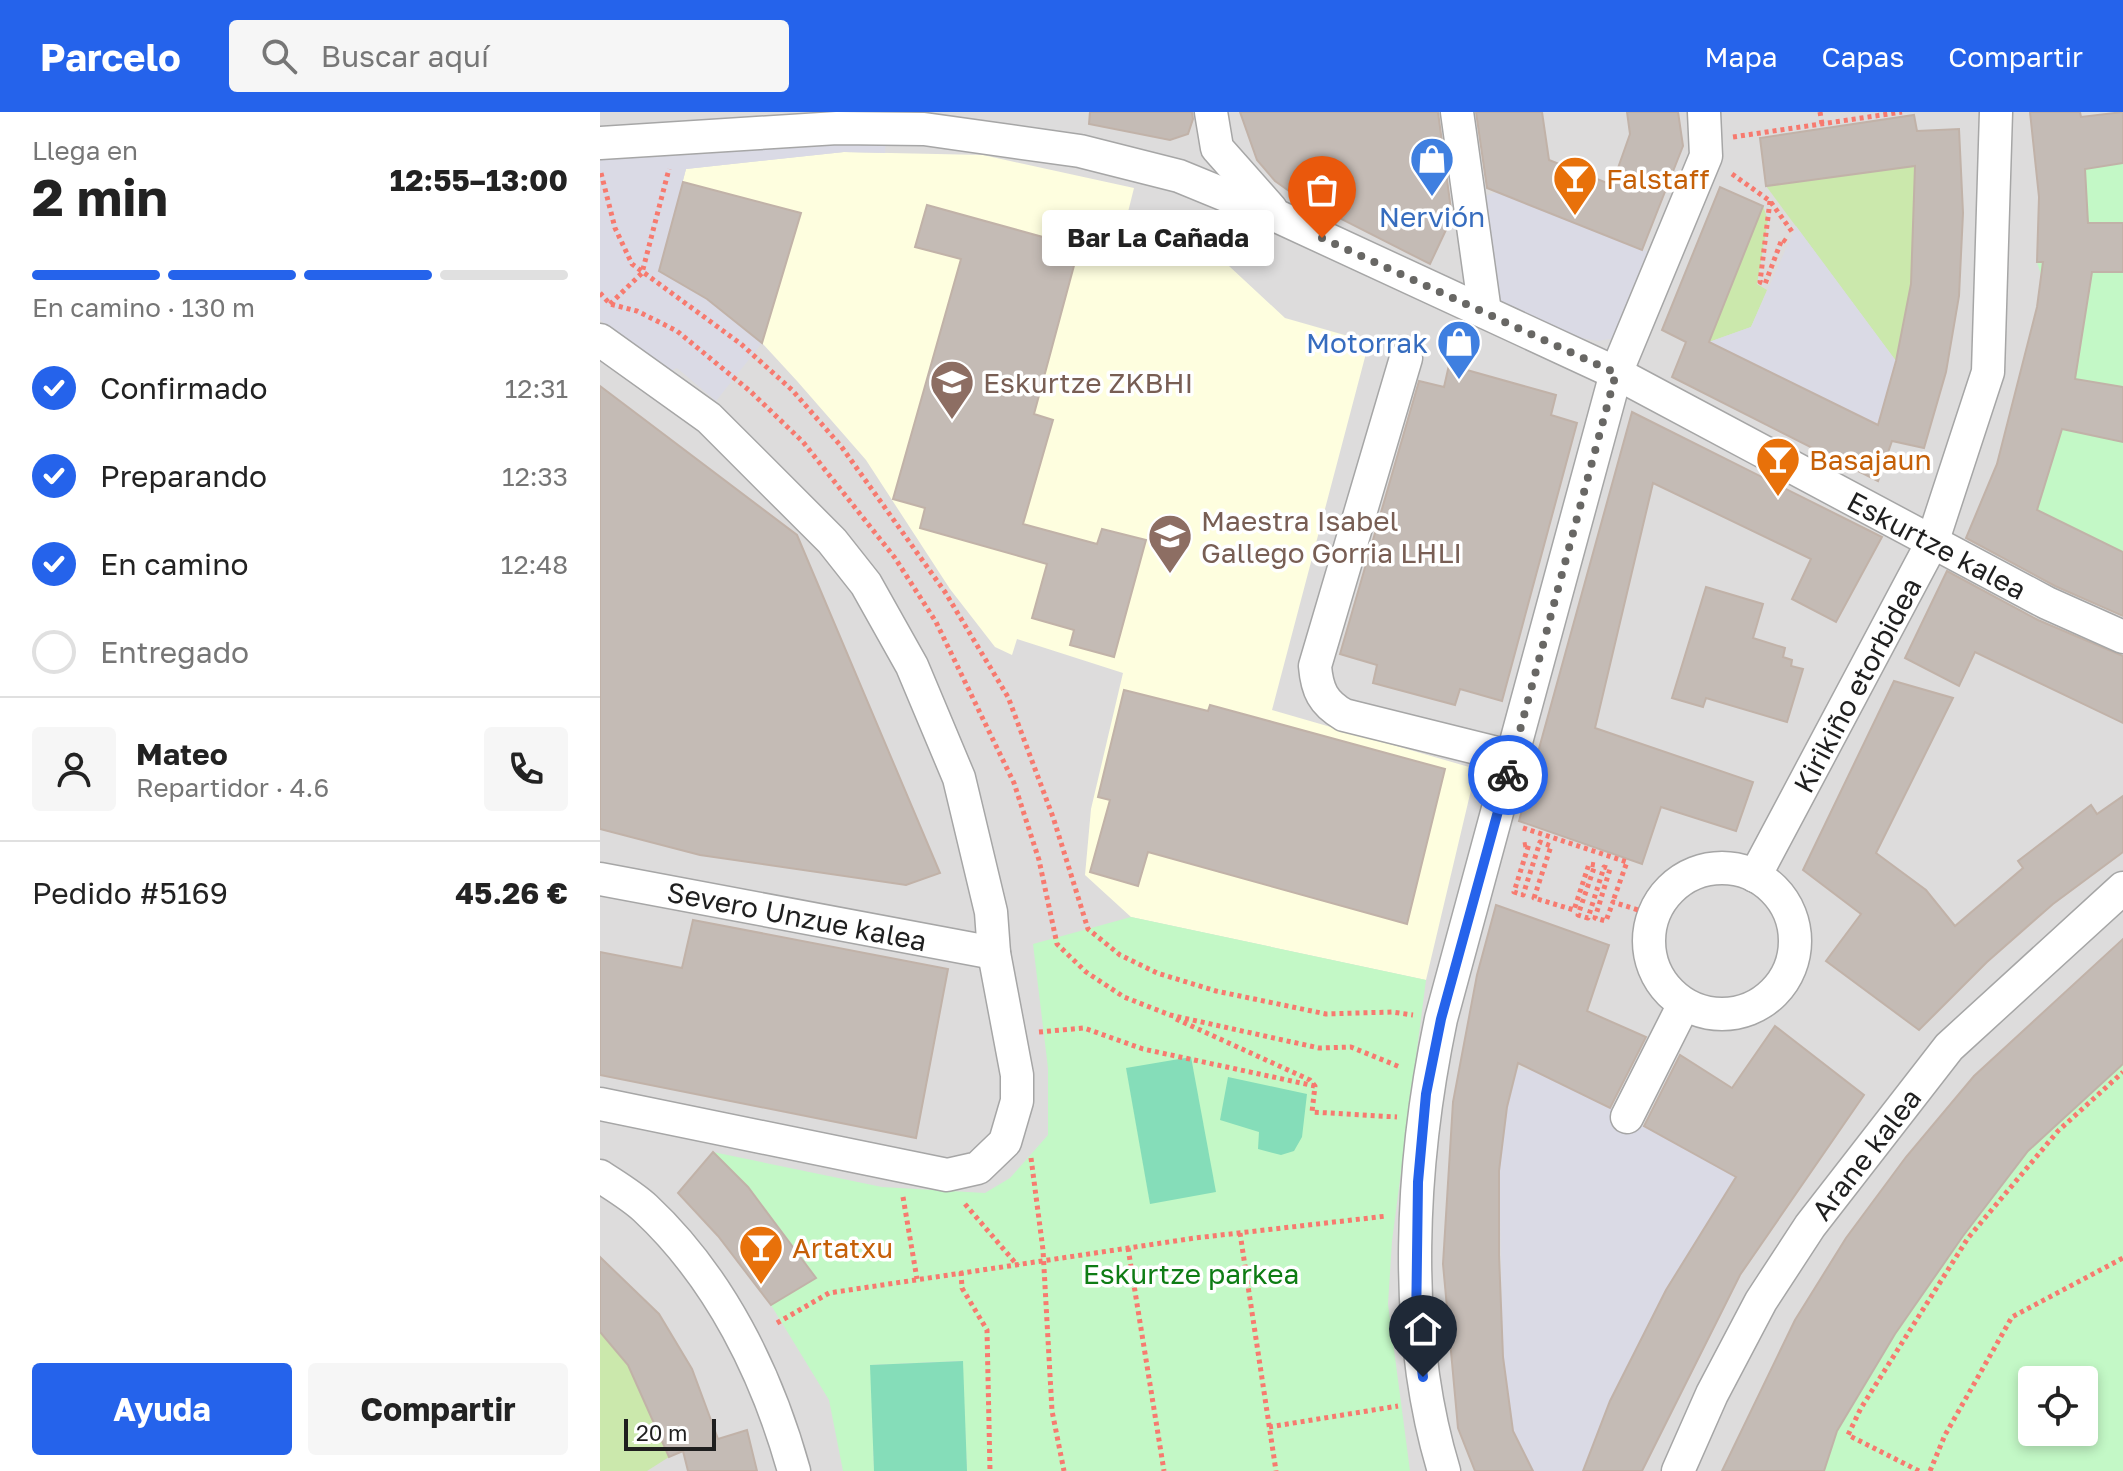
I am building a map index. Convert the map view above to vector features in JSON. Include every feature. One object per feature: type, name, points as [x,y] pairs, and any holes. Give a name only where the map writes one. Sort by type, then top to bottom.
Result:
[{"type":"street","points":[[1179,176],[1217,148],[1211,112]]},
{"type":"street","points":[[1457,112],[1485,312]]},
{"type":"street","points":[[1444,1471],[1430,1426],[1416,1328],[1418,1182],[1426,1094],[1441,1019],[1616,373],[1706,156],[1704,112]]},
{"type":"street","name":"Kirikiño etorbidea","points":[[1755,876],[1932,543],[1988,372],[1996,112]]},
{"type":"street","name":"Eskurtze kalea","points":[[600,143],[837,128],[924,129],[1080,151],[1179,176],[1279,217],[1616,373],[2047,603],[2123,637]]},
{"type":"street","name":"Eskurtze kalea","points":[[1217,148],[1279,217]]},
{"type":"street","points":[[600,340],[709,418],[832,541],[866,584],[912,666],[959,778],[991,912],[994,953],[1017,1075],[1017,1101],[1005,1142],[978,1168],[947,1175],[600,1104]]},
{"type":"street","points":[[1406,358],[1315,666],[1316,686],[1328,706],[1344,715],[1513,757]]},
{"type":"street","points":[[1731,869],[1755,876],[1774,890],[1788,909],[1795,931],[1794,955],[1786,977],[1772,995],[1741,1011],[1706,1013],[1684,1004],[1666,989],[1653,968],[1648,943],[1654,915],[1664,896],[1683,879],[1706,870],[1731,869]]},
{"type":"street","name":"Severo Unzue kalea","points":[[600,879],[994,953]]},
{"type":"street","name":"Arane kalea","points":[[1678,1471],[1712,1394],[1761,1301],[1810,1226],[1949,1047],[2123,888]]},
{"type":"street","points":[[1627,1117],[1684,1004]]},
{"type":"street","points":[[600,1176],[644,1207],[708,1282],[741,1335],[772,1400],[794,1471]]},
{"type":"path","points":[[1732,137],[1902,112]]},
{"type":"path","points":[[1822,124],[1820,113],[1831,113]]},
{"type":"path","points":[[610,304],[642,273],[672,156]]},
{"type":"path","points":[[600,168],[615,228],[632,264],[741,344],[792,390],[889,510],[907,542],[945,592],[1008,697],[1053,817],[1088,929],[1101,942],[1157,973],[1286,1008],[1326,1014],[1392,1012],[1441,1019]]},
{"type":"path","points":[[1724,168],[1770,201],[1793,233]]},
{"type":"path","points":[[1770,201],[1760,282],[1765,284],[1782,239],[1788,243]]},
{"type":"path","points":[[600,293],[610,304],[637,311],[677,331],[750,391],[803,442],[895,558],[936,622],[1014,783],[1039,860],[1057,944],[1086,972],[1124,997],[1295,1072],[1315,1086]]},
{"type":"path","points":[[1508,889],[1523,842],[1529,844],[1514,892],[1523,895],[1540,842],[1551,846],[1534,898],[1574,910],[1589,864],[1595,865],[1578,915],[1588,918],[1604,867],[1610,869],[1595,918],[1606,921],[1627,862],[1519,826]]},
{"type":"path","points":[[1613,902],[1654,915]]},
{"type":"path","points":[[1170,1015],[1319,1048],[1351,1047],[1408,1071]]},
{"type":"path","points":[[1037,1032],[1084,1028],[1143,1049],[1315,1086]]},
{"type":"path","points":[[1919,1471],[1848,1435],[1861,1408],[1968,1238],[2058,1131],[2123,1072]]},
{"type":"path","points":[[1315,1086],[1312,1112],[1402,1117]]},
{"type":"path","points":[[1030,1149],[1044,1263],[1052,1411],[1064,1471]]},
{"type":"path","points":[[902,1190],[917,1279]]},
{"type":"path","points":[[959,1197],[1019,1267]]},
{"type":"path","points":[[777,1323],[829,1293],[961,1272],[1019,1267],[1128,1248],[1399,1215]]},
{"type":"path","points":[[1240,1233],[1276,1471]]},
{"type":"path","points":[[1128,1248],[1164,1471]]},
{"type":"path","points":[[1930,1471],[1945,1435],[2012,1317],[2123,1258]]},
{"type":"path","points":[[961,1272],[962,1288],[987,1330],[990,1471]]},
{"type":"path","points":[[1269,1427],[1406,1405]]},
{"type":"shaded area","points":[[600,112],[2123,112],[2123,1471],[600,1471]]},
{"type":"shaded area","points":[[886,136],[885,153],[844,152],[686,169],[659,271],[707,299],[762,343],[716,401],[677,368],[667,373],[600,320],[600,149]]},
{"type":"shaded area","points":[[844,152],[983,155],[1134,188],[1124,228],[1165,236],[1229,266],[1285,318],[1369,342],[1272,710],[1476,769],[1426,980],[1131,917],[1085,875],[1091,809],[1123,673],[1017,639],[1012,655],[995,647],[950,589],[866,460],[797,381],[762,343],[707,299],[659,271],[686,169]]},
{"type":"shaded area","points":[[1496,192],[1656,255],[1615,338],[1598,341],[1566,335],[1498,302],[1482,197]]},
{"type":"shaded area","points":[[1796,226],[1896,361],[1878,425],[1709,342],[1751,327]]},
{"type":"shaded area","points":[[1516,1069],[1534,1071],[1609,1107],[1736,1177],[1666,1290],[1610,1401],[1583,1471],[1533,1471],[1513,1431],[1503,1357],[1499,1171],[1507,1107]]},
{"type":"green space","points":[[2123,163],[2123,223],[2088,223],[2085,169]]},
{"type":"green space","points":[[1915,166],[1911,284],[1896,361],[1766,186]]},
{"type":"green space","points":[[1763,206],[1768,220],[1757,284],[1767,290],[1751,327],[1709,342]]},
{"type":"green space","points":[[2037,262],[2093,264],[2094,272],[2123,272],[2123,387],[2078,379],[2075,389],[2026,361],[2077,371],[2091,282],[2041,275]]},
{"type":"green space","points":[[2062,429],[2123,442],[2123,552],[2037,510]]},
{"type":"green space","name":"Eskurtze parkea","points":[[1131,917],[1426,980],[1392,1241],[1388,1304],[1410,1471],[967,1471],[962,1361],[871,1365],[874,1471],[843,1471],[829,1400],[771,1305],[816,1277],[749,1187],[713,1152],[882,1187],[985,1193],[1010,1178],[1048,1135],[1048,1068],[1033,944]]},
{"type":"green space","points":[[1191,1057],[1216,1192],[1150,1204],[1126,1068]]},
{"type":"green space","points":[[2123,1064],[2123,1471],[1822,1471],[1837,1431],[1895,1334],[1963,1236],[2028,1151]]},
{"type":"green space","points":[[1228,1077],[1307,1094],[1302,1137],[1294,1151],[1281,1155],[1258,1149],[1259,1132],[1220,1120]]},
{"type":"green space","points":[[600,1332],[628,1365],[669,1457],[647,1471],[600,1471]]},
{"type":"green space","points":[[963,1361],[967,1471],[874,1471],[870,1365]]},
{"type":"building","points":[[1090,112],[1192,112],[1193,119],[1188,134],[1170,140],[1089,124]]},
{"type":"building","points":[[1240,112],[1438,112],[1452,217],[1430,264],[1296,196],[1275,181],[1257,160]]},
{"type":"building","points":[[1476,112],[1542,112],[1549,160],[1612,185],[1630,134],[1627,112],[1678,112],[1683,146],[1642,250],[1487,188]]},
{"type":"building","points":[[2030,112],[2080,112],[2081,117],[2123,112],[2123,163],[2085,169],[2088,223],[2123,223],[2123,272],[2092,272],[2075,379],[2123,387],[2123,442],[2062,429],[2037,510],[2123,552],[2123,616],[2055,586],[1966,538],[1997,464],[2037,307],[2043,262],[2037,262],[2039,197]]},
{"type":"building","points":[[1914,115],[1917,131],[1959,129],[1963,213],[1959,296],[1946,372],[1924,448],[1892,441],[1878,481],[1672,377],[1686,342],[1662,330],[1720,187],[1763,206],[1709,342],[1878,425],[1896,361],[1911,284],[1915,166],[1766,186],[1760,138]]},
{"type":"building","points":[[683,182],[801,213],[762,343],[707,299],[659,271]]},
{"type":"building","points":[[927,205],[1079,247],[1034,414],[1053,420],[1023,524],[1097,544],[1102,529],[1146,540],[1114,657],[1070,645],[1074,630],[1032,618],[1047,564],[920,528],[925,508],[893,499],[961,259],[915,247]]},
{"type":"building","points":[[1449,365],[1556,395],[1551,415],[1577,423],[1502,701],[1460,689],[1455,705],[1373,683],[1377,665],[1340,654],[1419,381],[1444,387]]},
{"type":"building","points":[[600,386],[797,535],[940,873],[906,885],[700,855],[600,829]]},
{"type":"building","points":[[1632,412],[1882,537],[1836,622],[1792,599],[1811,559],[1653,483],[1595,728],[1753,782],[1736,831],[1661,807],[1642,864],[1519,821]]},
{"type":"building","points":[[1947,571],[2038,620],[2123,656],[2123,723],[1975,652],[1959,686],[1905,658]]},
{"type":"building","points":[[1706,587],[1763,604],[1753,638],[1785,648],[1783,657],[1792,660],[1791,666],[1803,669],[1787,722],[1706,698],[1703,707],[1672,698]]},
{"type":"building","points":[[1894,681],[1953,698],[1876,853],[1926,890],[1955,926],[2023,868],[2018,861],[2091,805],[2097,814],[2123,796],[2123,852],[2053,904],[1987,962],[1919,1030],[1826,961],[1861,914],[1803,870]]},
{"type":"building","points":[[1124,690],[1208,711],[1210,705],[1445,769],[1407,924],[1148,852],[1138,886],[1090,872],[1110,800],[1098,797]]},
{"type":"building","points":[[1496,905],[1609,945],[1587,1011],[1646,1037],[1610,1108],[1518,1063],[1507,1107],[1499,1171],[1499,1255],[1503,1357],[1513,1431],[1533,1471],[1475,1471],[1458,1428],[1443,1264],[1453,1102],[1477,975]]},
{"type":"building","points":[[693,920],[948,969],[916,1138],[600,1075],[600,952],[682,968]]},
{"type":"building","points":[[2123,939],[2123,1064],[2028,1151],[1963,1236],[1895,1334],[1837,1431],[1824,1471],[1722,1471],[1795,1320],[1846,1238],[1906,1157],[1974,1076]]},
{"type":"building","points":[[1775,1026],[1864,1095],[1740,1275],[1642,1471],[1583,1471],[1610,1401],[1666,1290],[1736,1177],[1644,1126],[1680,1055],[1732,1088]]},
{"type":"building","points":[[713,1152],[748,1187],[816,1278],[771,1305],[718,1236],[678,1193]]},
{"type":"building","points":[[600,1257],[659,1314],[692,1369],[718,1439],[747,1430],[757,1471],[688,1471],[683,1451],[669,1457],[628,1365],[600,1332]]},
{"type":"way so far","points":[[1322,238],[1616,373],[1508,775]]},
{"type":"place","name":"Nervión","points":[[1432,198]]},
{"type":"place","name":"Falstaff","points":[[1575,217]]},
{"type":"place","name":"Bar La Cañada","points":[[1322,238]]},
{"type":"place","name":"Motorrak","points":[[1459,381]]},
{"type":"place","name":"Eskurtze ZKBHI","points":[[952,421]]},
{"type":"place","name":"Basajaun","points":[[1778,498]]},
{"type":"place","name":"Maestra Isabel Gallego Gorria LHLI","points":[[1170,575]]},
{"type":"place","name":"Artatxu","points":[[761,1286]]},
{"type":"route","points":[[1423,1377],[1416,1328],[1418,1182],[1426,1094],[1441,1019],[1508,775]]}]
